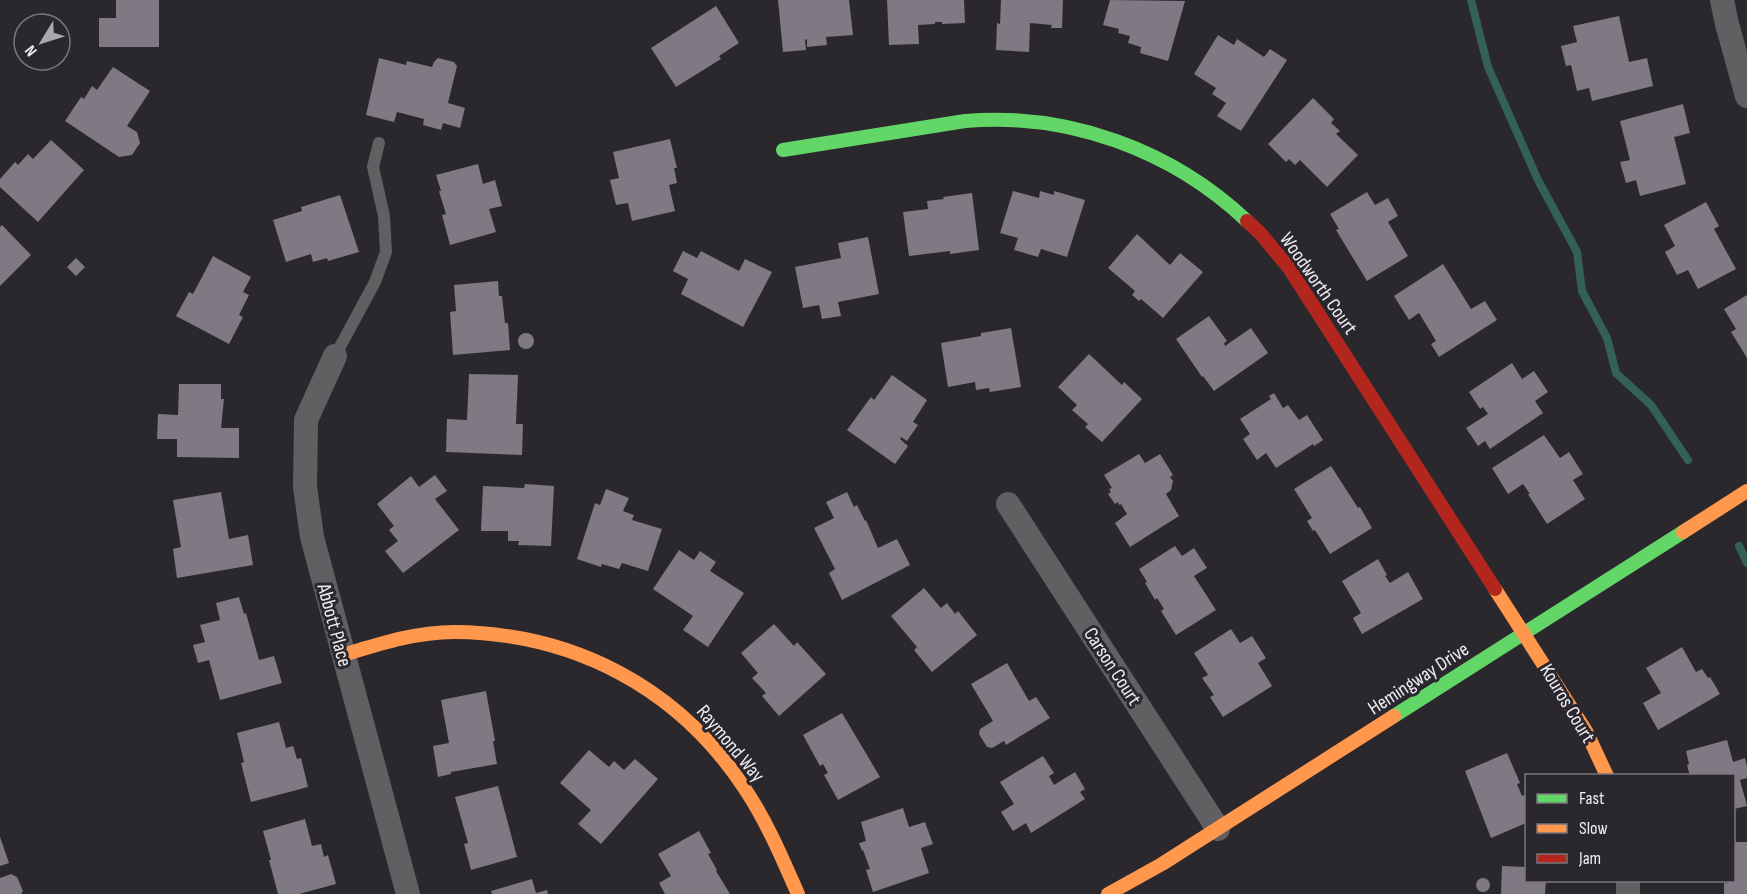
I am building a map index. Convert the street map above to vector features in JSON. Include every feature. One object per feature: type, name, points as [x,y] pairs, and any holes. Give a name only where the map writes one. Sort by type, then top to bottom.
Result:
[{"type":"street","points":[[1722,0],[1747,96]]},
{"type":"street","name":"Woodworth Court","points":[[783,150],[940,123],[991,119],[1042,122],[1090,132],[1135,148],[1182,171],[1222,200],[1252,226],[1289,268],[1525,633]]},
{"type":"street","name":"Abbott Place","points":[[335,356],[306,420],[306,487],[312,537],[408,894]]},
{"type":"street","name":"Hemingway Drive","points":[[1108,894],[1218,829],[1747,491]]},
{"type":"street","name":"Carson Court","points":[[1008,504],[1218,829]]},
{"type":"street","name":"Raymond Way","points":[[343,655],[417,636],[452,632],[487,633],[522,637],[557,645],[591,657],[622,672],[652,690],[680,712],[728,764],[772,832],[798,894]]},
{"type":"street","name":"Kouros Court","points":[[1525,633],[1586,731],[1606,774]]},
{"type":"lane","points":[[335,356],[375,282],[386,252],[384,216],[373,167],[379,143]]},
{"type":"building","points":[[116,0],[159,0],[159,47],[99,47],[99,18],[116,18]]},
{"type":"building","points":[[778,0],[849,0],[853,35],[826,37],[827,45],[807,47],[807,39],[805,40],[806,50],[783,52]]},
{"type":"building","points":[[887,0],[964,0],[965,23],[935,22],[935,24],[918,25],[919,44],[889,45]]},
{"type":"building","points":[[1001,0],[1063,0],[1062,28],[1030,23],[1029,52],[996,50]]},
{"type":"building","points":[[1110,0],[1185,1],[1168,61],[1140,53],[1141,47],[1128,43],[1130,36],[1118,33],[1119,29],[1103,25]]},
{"type":"building","points":[[716,6],[739,43],[719,56],[721,59],[676,87],[651,48]]},
{"type":"building","points":[[1619,16],[1629,62],[1647,58],[1653,86],[1592,101],[1589,88],[1577,91],[1571,65],[1566,66],[1561,46],[1577,42],[1573,26]]},
{"type":"building","points":[[1218,35],[1234,45],[1237,39],[1264,57],[1270,49],[1287,60],[1241,131],[1217,116],[1226,103],[1212,94],[1216,88],[1194,74]]},
{"type":"building","points":[[379,58],[406,65],[407,61],[432,67],[438,58],[454,62],[457,66],[448,103],[465,108],[460,128],[443,123],[441,130],[423,125],[424,119],[397,112],[394,122],[366,115]]},
{"type":"building","points":[[113,67],[150,91],[127,126],[137,132],[140,143],[132,155],[119,157],[65,121],[81,97],[84,99],[92,86],[97,90]]},
{"type":"building","points":[[1313,98],[1334,119],[1331,123],[1340,131],[1336,134],[1358,155],[1327,187],[1300,160],[1295,165],[1289,159],[1286,162],[1268,144]]},
{"type":"building","points":[[1683,104],[1690,133],[1674,137],[1686,184],[1640,196],[1636,180],[1626,183],[1620,162],[1630,160],[1620,121]]},
{"type":"building","points":[[670,139],[677,168],[674,168],[677,183],[669,185],[675,211],[632,221],[628,203],[616,205],[610,180],[619,178],[613,152]]},
{"type":"building","points":[[51,140],[84,170],[38,222],[0,187],[0,179],[15,162],[18,165],[28,154],[33,159]]},
{"type":"building","points":[[478,164],[483,184],[495,180],[502,206],[489,209],[496,232],[450,245],[442,215],[446,214],[436,175]]},
{"type":"building","points":[[1013,191],[1039,198],[1040,191],[1054,195],[1054,191],[1085,200],[1067,257],[1041,249],[1038,257],[1014,250],[1018,238],[1000,233]]},
{"type":"building","points":[[1367,192],[1375,205],[1388,198],[1398,216],[1388,222],[1408,256],[1367,281],[1336,230],[1339,229],[1330,214]]},
{"type":"building","points":[[972,193],[979,250],[909,256],[903,212],[928,209],[927,201]]},
{"type":"building","points":[[340,195],[359,252],[328,261],[327,258],[313,262],[311,254],[286,262],[273,220],[302,211],[301,207]]},
{"type":"building","points":[[1706,202],[1719,226],[1714,229],[1736,269],[1698,289],[1688,270],[1677,275],[1665,252],[1675,246],[1664,225]]},
{"type":"building","points":[[2,225],[31,255],[0,286],[0,227]]},
{"type":"building","points":[[1137,234],[1170,265],[1180,253],[1203,272],[1163,318],[1141,299],[1139,301],[1132,295],[1135,291],[1108,268]]},
{"type":"building","points":[[868,237],[879,294],[838,302],[841,316],[822,319],[819,305],[803,308],[795,267],[841,258],[838,243]]},
{"type":"building","points":[[683,251],[697,258],[701,251],[739,271],[745,259],[772,272],[743,327],[681,294],[688,279],[673,271]]},
{"type":"building","points":[[213,256],[251,277],[243,292],[249,295],[239,315],[243,317],[229,344],[176,316],[189,292],[193,294]]},
{"type":"building","points":[[76,258],[85,267],[76,276],[67,267]]},
{"type":"building","points":[[1443,264],[1471,309],[1485,301],[1497,320],[1439,357],[1431,344],[1436,341],[1419,313],[1409,320],[1394,296]]},
{"type":"building","points":[[498,281],[505,323],[508,323],[510,350],[453,355],[450,312],[456,311],[454,285]]},
{"type":"building","points":[[1747,295],[1747,358],[1731,332],[1736,329],[1724,309]]},
{"type":"building","points":[[1209,316],[1227,341],[1224,343],[1225,346],[1251,328],[1268,353],[1214,391],[1176,339]]},
{"type":"building","points":[[1011,328],[1021,387],[990,392],[989,388],[976,390],[975,382],[948,387],[941,343]]},
{"type":"building","points":[[526,333],[532,335],[534,341],[532,347],[526,349],[520,347],[518,341],[520,335]]},
{"type":"building","points":[[1089,354],[1122,385],[1124,382],[1142,399],[1102,442],[1085,427],[1088,424],[1072,410],[1077,405],[1058,387]]},
{"type":"building","points":[[1512,363],[1522,379],[1534,371],[1548,392],[1535,401],[1543,413],[1490,449],[1485,441],[1478,446],[1466,428],[1488,414],[1483,407],[1480,409],[1469,392]]},
{"type":"building","points":[[469,374],[518,375],[516,424],[523,424],[522,455],[446,452],[447,419],[467,420]]},
{"type":"building","points":[[892,375],[927,400],[913,422],[918,425],[907,441],[901,437],[900,439],[908,446],[895,464],[847,430],[871,397],[874,400]]},
{"type":"building","points":[[179,384],[221,384],[221,399],[224,399],[221,428],[239,428],[239,458],[177,457],[177,439],[157,439],[158,414],[178,415]]},
{"type":"building","points":[[1274,393],[1283,408],[1288,405],[1299,420],[1307,415],[1323,440],[1276,468],[1266,453],[1257,460],[1243,439],[1250,434],[1240,419],[1271,399],[1269,396]]},
{"type":"building","points":[[1544,435],[1560,458],[1569,452],[1583,474],[1573,480],[1585,499],[1547,524],[1523,484],[1508,494],[1492,468]]},
{"type":"building","points":[[1139,454],[1145,463],[1160,454],[1173,475],[1170,477],[1173,481],[1171,490],[1166,494],[1179,516],[1130,547],[1115,523],[1127,514],[1121,504],[1119,505],[1118,502],[1115,504],[1108,494],[1111,492],[1109,489],[1112,488],[1104,475]]},
{"type":"building","points":[[1331,466],[1372,528],[1330,554],[1307,521],[1312,518],[1294,489]]},
{"type":"building","points":[[435,475],[447,491],[435,499],[459,530],[403,573],[385,551],[398,541],[389,530],[394,526],[377,504],[411,476],[419,487]]},
{"type":"building","points":[[525,484],[554,486],[551,546],[518,545],[519,541],[508,541],[508,531],[481,531],[483,486],[524,488]]},
{"type":"building","points":[[606,489],[629,498],[623,511],[634,515],[632,520],[662,529],[648,571],[622,563],[619,569],[602,564],[601,567],[577,559],[595,503],[600,505]]},
{"type":"building","points":[[221,492],[229,539],[248,535],[253,565],[177,578],[173,549],[181,547],[173,500]]},
{"type":"building","points":[[847,492],[854,507],[857,505],[866,520],[878,548],[897,539],[910,565],[842,600],[829,573],[835,569],[814,528],[834,518],[826,502]]},
{"type":"building","points":[[1175,546],[1182,556],[1194,548],[1207,568],[1194,576],[1216,610],[1176,635],[1161,611],[1164,609],[1157,598],[1155,600],[1139,569]]},
{"type":"building","points":[[679,550],[694,560],[700,551],[716,562],[710,571],[744,593],[708,647],[683,630],[693,616],[653,589]]},
{"type":"building","points":[[1378,559],[1390,583],[1408,572],[1423,599],[1362,634],[1353,618],[1361,613],[1342,581]]},
{"type":"building","points":[[924,588],[941,608],[947,603],[955,614],[958,611],[977,635],[932,672],[914,650],[917,647],[891,616]]},
{"type":"building","points":[[239,597],[244,614],[246,613],[259,660],[274,656],[282,683],[220,700],[209,660],[198,663],[193,645],[205,642],[200,625],[220,620],[216,603]]},
{"type":"building","points":[[774,624],[794,646],[797,642],[826,674],[779,716],[762,696],[766,693],[752,678],[758,673],[741,653]]},
{"type":"building","points":[[1231,629],[1240,643],[1252,636],[1266,658],[1258,663],[1272,686],[1223,717],[1210,697],[1214,695],[1202,678],[1208,675],[1194,653]]},
{"type":"building","points":[[1682,647],[1696,672],[1702,669],[1708,678],[1710,677],[1720,694],[1658,730],[1643,703],[1661,693],[1646,668]]},
{"type":"building","points":[[1007,663],[1029,701],[1036,697],[1050,718],[1006,745],[1004,741],[992,748],[987,747],[979,734],[980,729],[993,721],[971,684]]},
{"type":"building","points":[[486,691],[497,764],[451,772],[451,774],[438,777],[433,746],[449,743],[441,700]]},
{"type":"building","points":[[842,713],[880,777],[838,800],[824,775],[828,773],[823,764],[820,766],[803,735]]},
{"type":"building","points":[[279,722],[286,748],[293,746],[297,759],[301,758],[308,787],[251,802],[241,763],[244,762],[237,733]]},
{"type":"building","points":[[1727,740],[1733,762],[1745,758],[1747,778],[1740,780],[1747,806],[1735,809],[1735,774],[1689,774],[1686,751]]},
{"type":"building","points":[[589,750],[609,767],[614,761],[624,770],[635,759],[658,779],[601,844],[578,824],[591,810],[560,783]]},
{"type":"building","points":[[1507,753],[1520,783],[1517,784],[1522,796],[1525,794],[1525,823],[1491,838],[1465,771]]},
{"type":"building","points":[[1043,756],[1054,773],[1049,776],[1054,785],[1075,772],[1085,789],[1080,792],[1085,799],[1031,833],[1026,823],[1013,831],[1001,812],[1014,804],[1000,782]]},
{"type":"building","points":[[498,786],[517,857],[471,870],[464,844],[468,843],[455,797]]},
{"type":"building","points":[[903,808],[909,827],[925,822],[933,844],[921,848],[929,873],[873,892],[866,870],[870,869],[859,843],[866,841],[861,822]]},
{"type":"building","points":[[305,819],[312,846],[321,844],[324,857],[328,855],[336,884],[299,894],[278,894],[263,831]]},
{"type":"building","points":[[699,831],[711,853],[708,854],[716,871],[730,894],[665,894],[659,883],[671,876],[658,854]]},
{"type":"building","points":[[0,837],[9,863],[0,866]]},
{"type":"building","points":[[1735,842],[1747,842],[1747,894],[1724,894],[1724,883],[1735,882]]},
{"type":"building","points":[[1502,866],[1525,867],[1525,882],[1546,882],[1545,894],[1501,894]]},
{"type":"building","points":[[11,874],[17,877],[23,891],[21,894],[0,894],[0,878]]},
{"type":"building","points":[[1483,878],[1488,880],[1490,885],[1488,890],[1483,892],[1478,890],[1476,885],[1478,880]]},
{"type":"building","points":[[532,879],[536,893],[547,890],[548,894],[492,894],[491,891]]},
{"type":"waterway","points":[[1471,0],[1488,67],[1538,180],[1577,252],[1582,291],[1607,338],[1616,373],[1651,405],[1688,460]]},
{"type":"waterway","points":[[1739,546],[1747,563]]},
{"type":"traffic: fast","points":[[783,150],[965,121],[1004,120],[1042,123],[1080,130],[1116,141],[1152,156],[1186,174],[1218,196],[1247,221]]},
{"type":"traffic: fast","points":[[1394,716],[1683,532]]},
{"type":"traffic: slow","points":[[1683,532],[1747,491]]},
{"type":"traffic: slow","points":[[1495,589],[1586,731],[1606,774]]},
{"type":"traffic: slow","points":[[343,655],[412,636],[454,632],[498,635],[541,643],[581,655],[620,673],[656,695],[689,722],[718,753],[745,789],[760,814],[798,894]]},
{"type":"traffic: slow","points":[[1108,894],[1162,864],[1394,716]]},
{"type":"traffic: jam","points":[[1247,221],[1289,268],[1495,589]]}]
